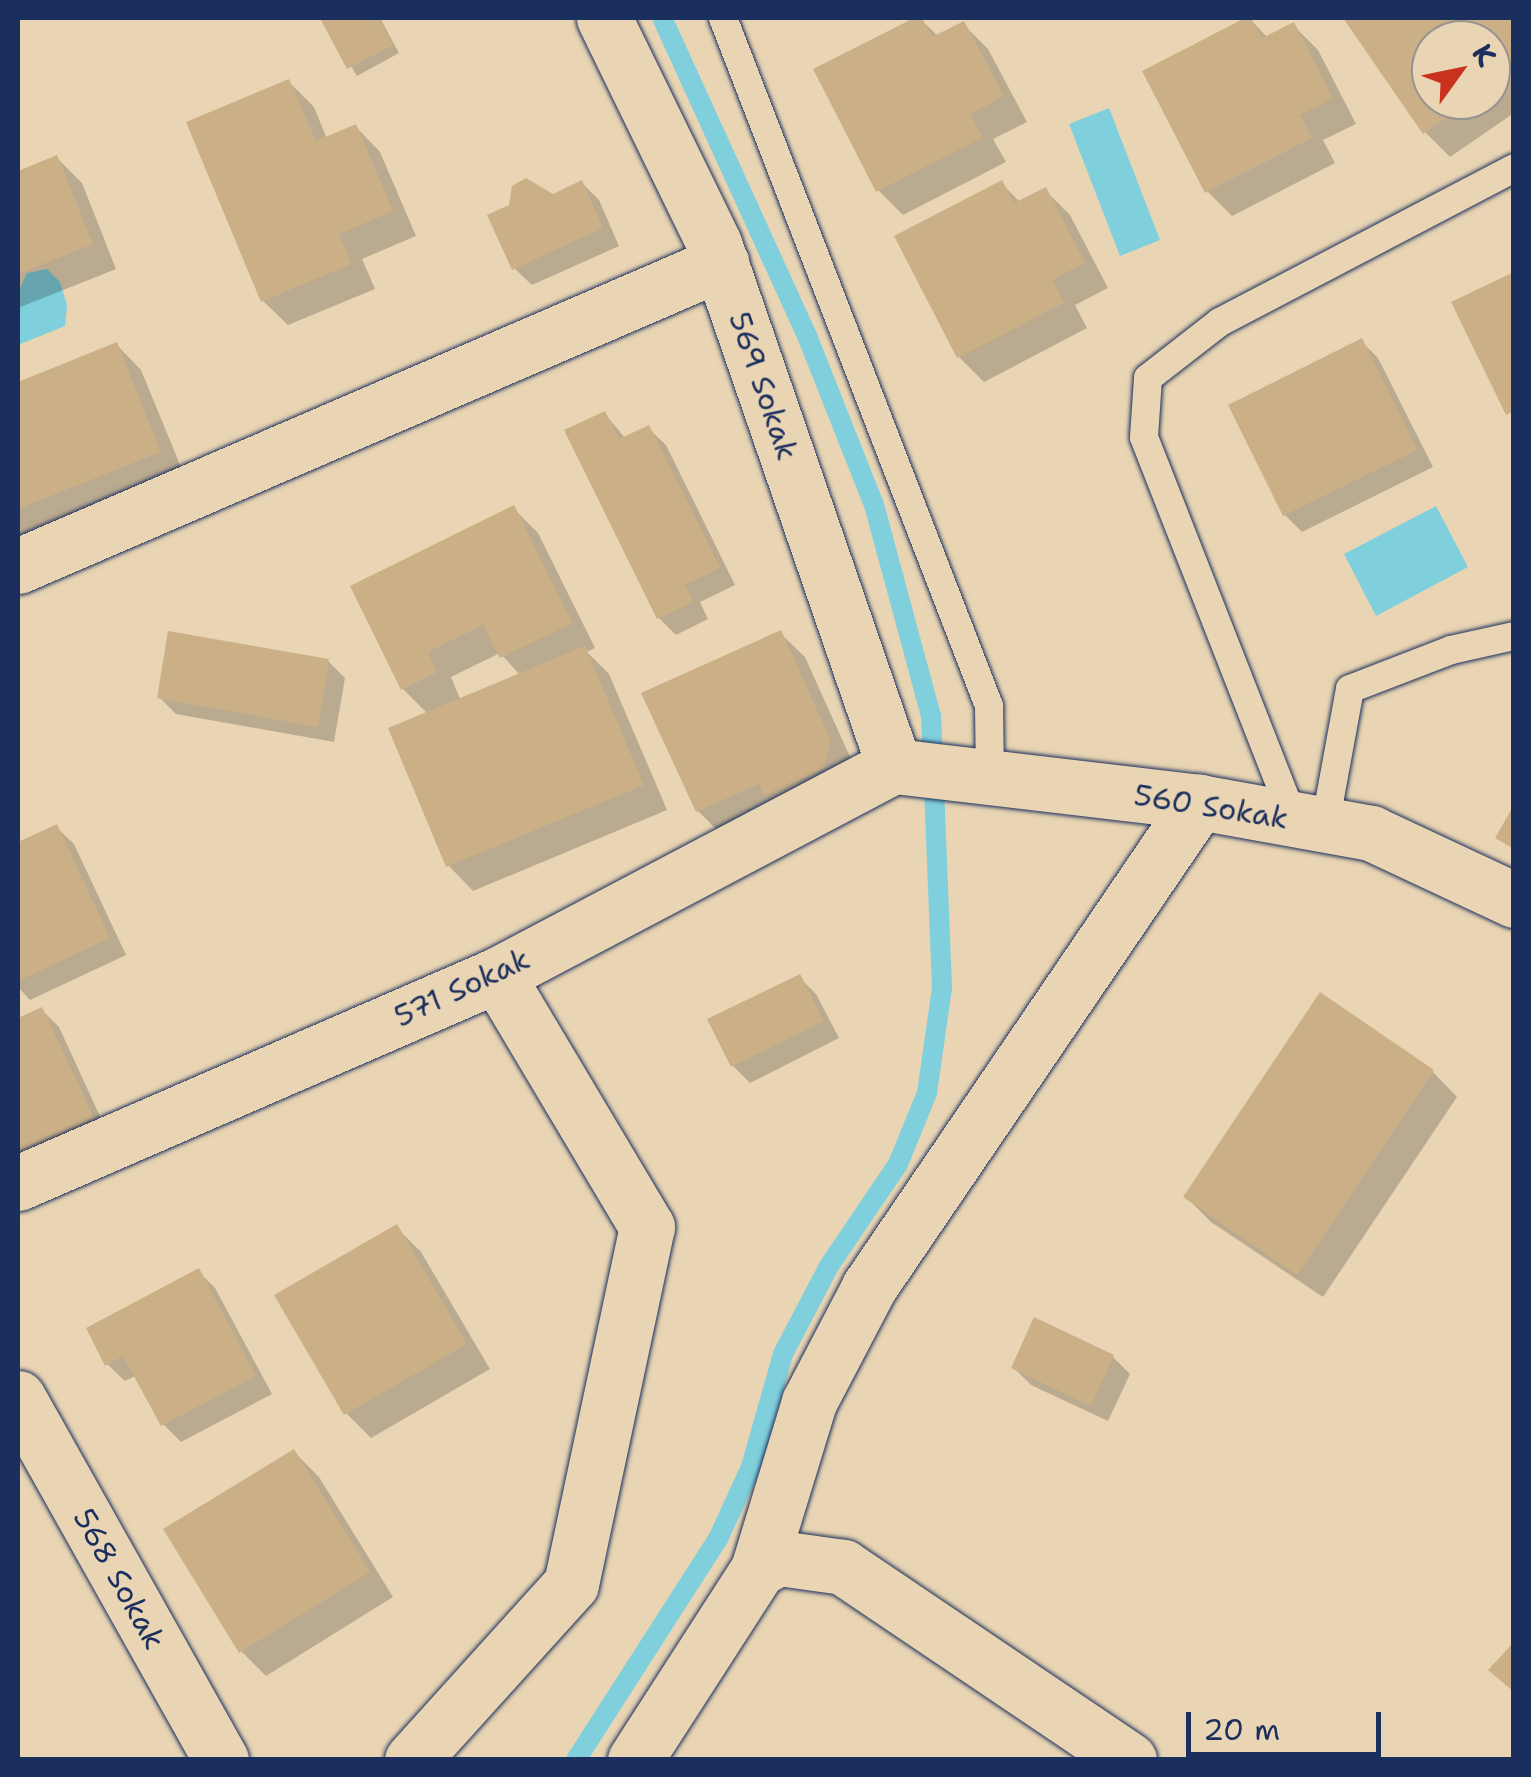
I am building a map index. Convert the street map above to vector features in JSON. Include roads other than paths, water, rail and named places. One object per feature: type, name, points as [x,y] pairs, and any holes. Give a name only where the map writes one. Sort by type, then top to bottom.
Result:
[{"type":"street","name":"569 Sokak","points":[[604,18],[722,263],[938,771]]},
{"type":"street","points":[[18,566],[722,263]]},
{"type":"street","name":"560 Sokak","points":[[938,771],[1199,802],[1371,833],[1514,900]]},
{"type":"street","name":"571 Sokak","points":[[18,1183],[497,975],[938,771]]},
{"type":"street","points":[[635,1760],[758,1569],[809,1402],[869,1287],[1199,802]]},
{"type":"street","points":[[412,1760],[571,1584],[646,1227],[497,975]]},
{"type":"street","name":"568 Sokak","points":[[18,1398],[220,1760]]},
{"type":"street","points":[[758,1569],[780,1558],[843,1566],[1129,1760]]},
{"type":"lane","points":[[723,18],[989,706],[938,771]]},
{"type":"lane","points":[[1310,822],[1144,437],[1148,378],[1220,322],[1514,168]]},
{"type":"lane","points":[[1310,822],[1350,689],[1451,650],[1514,636]]},
{"type":"water","points":[[1109,108],[1160,240],[1120,256],[1069,124]]},
{"type":"water","points":[[47,269],[60,282],[67,305],[65,326],[18,345],[18,293],[27,273]]},
{"type":"water","points":[[1436,506],[1468,567],[1376,616],[1344,554]]},
{"type":"waterway","points":[[576,1760],[718,1539],[751,1467],[783,1354],[829,1266],[898,1164],[927,1093],[942,987],[931,716],[874,505],[808,338],[662,18]]}]
